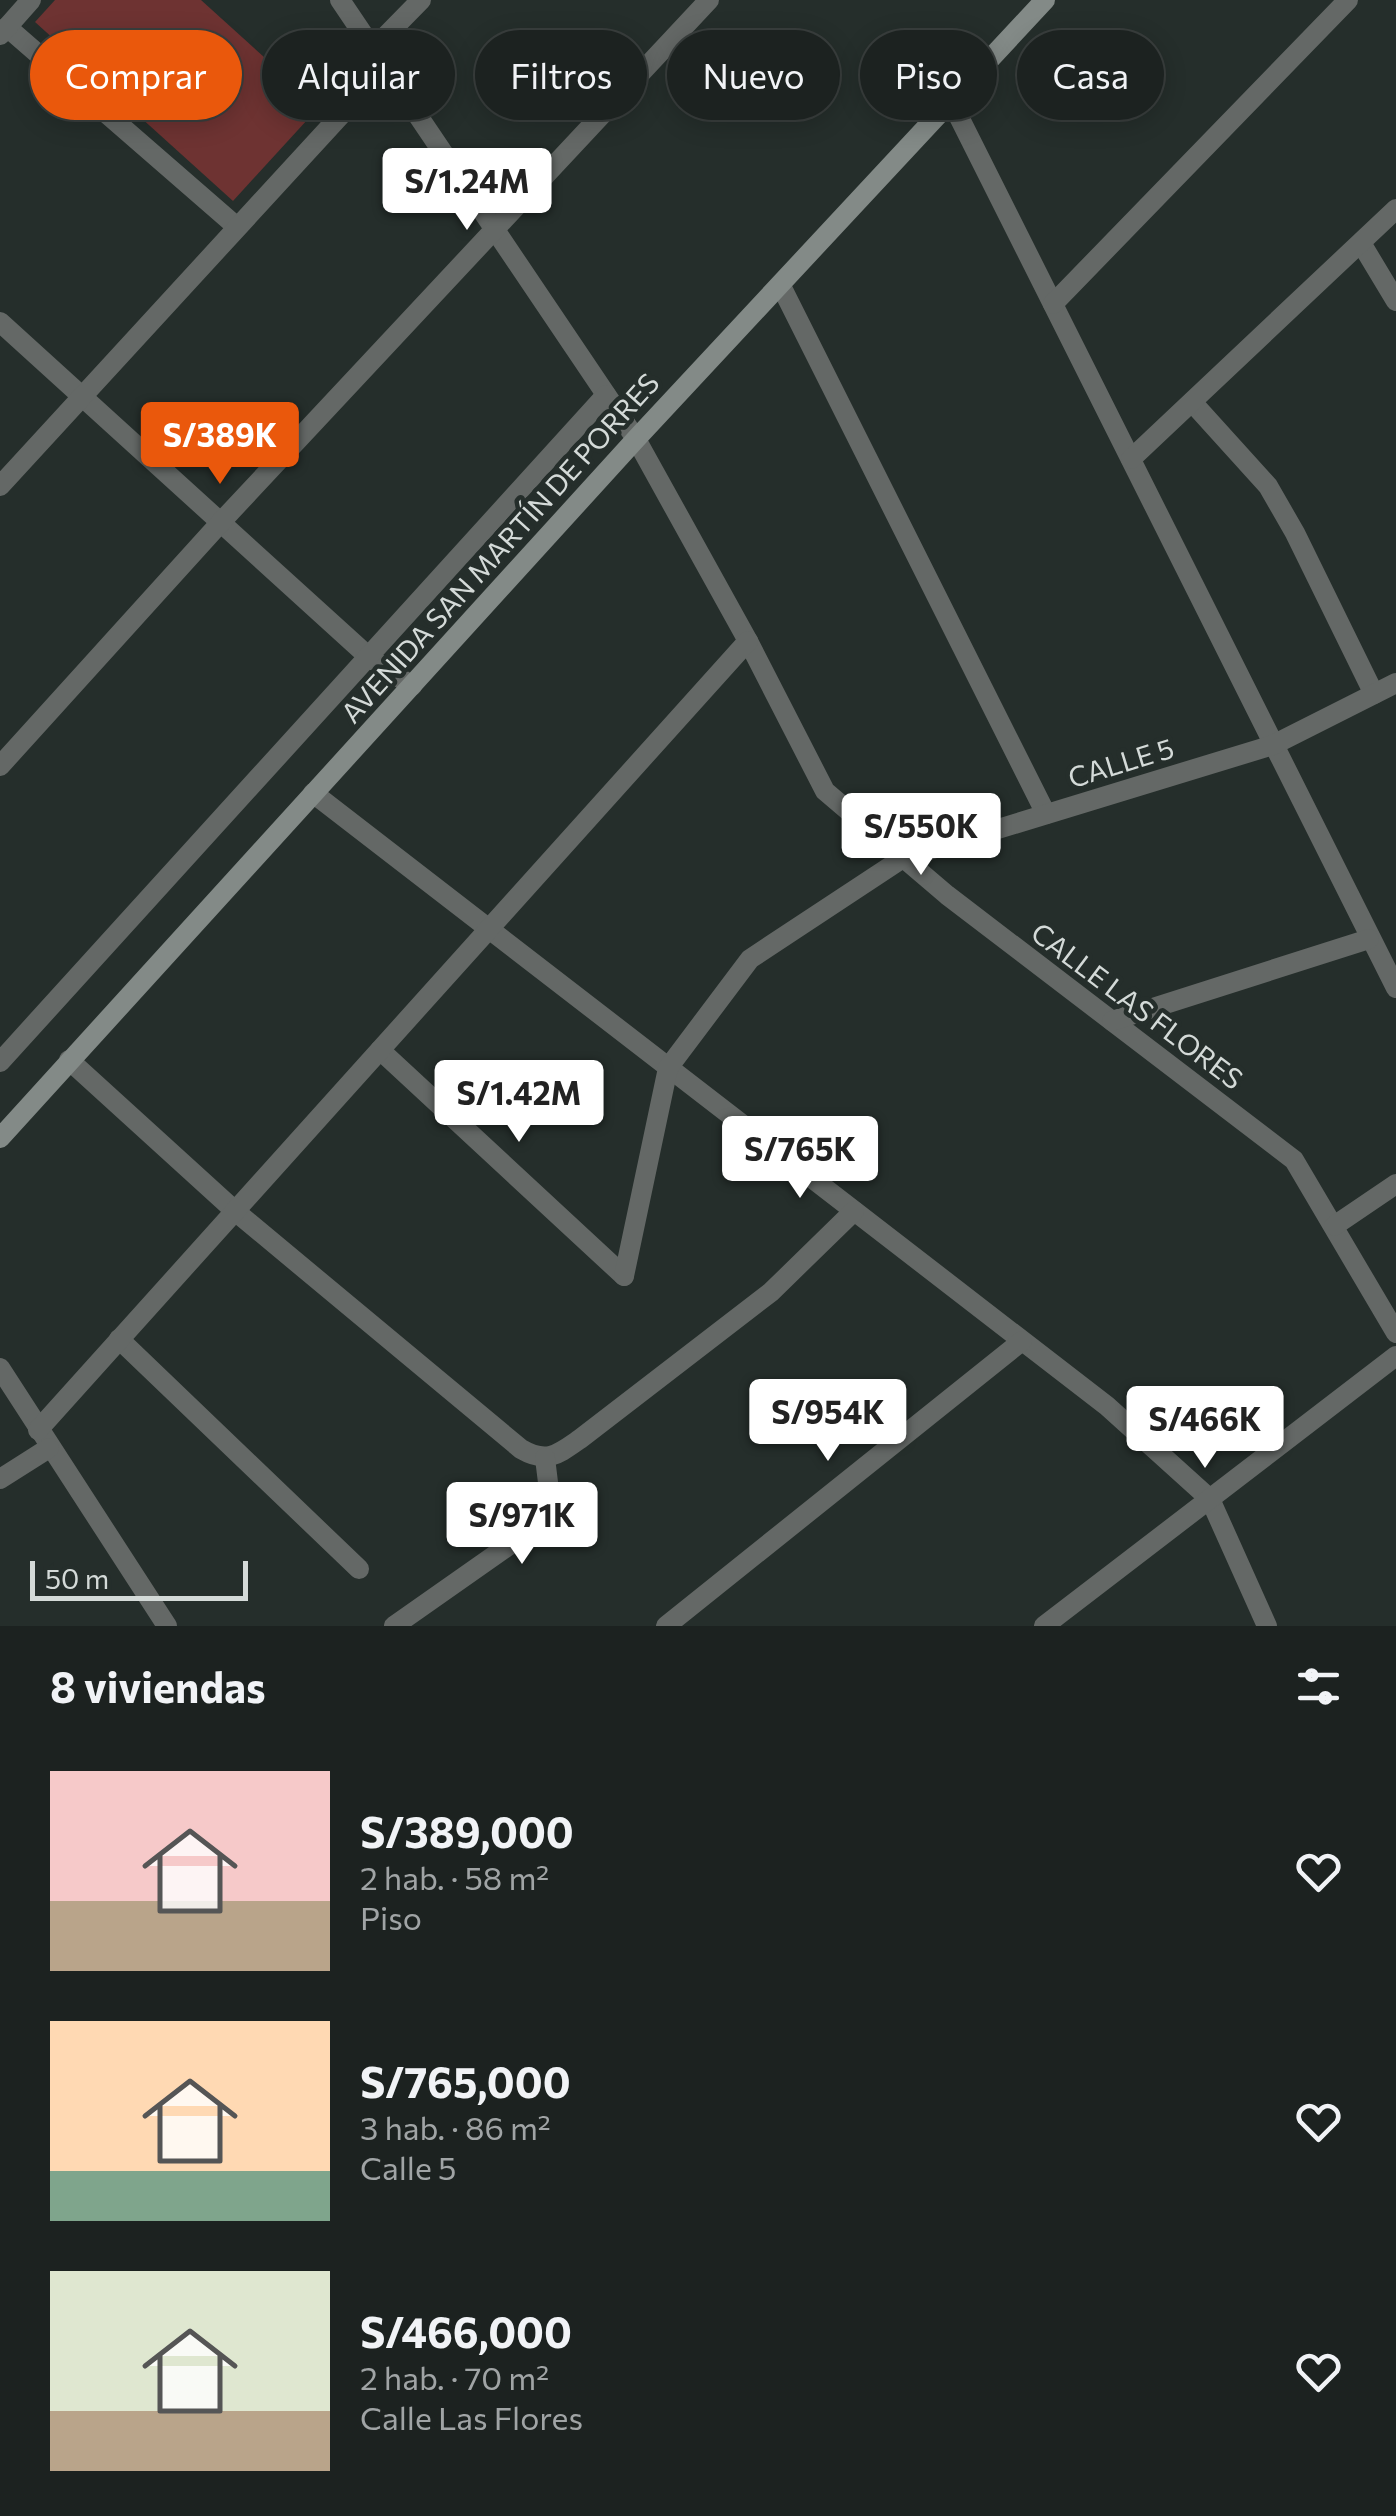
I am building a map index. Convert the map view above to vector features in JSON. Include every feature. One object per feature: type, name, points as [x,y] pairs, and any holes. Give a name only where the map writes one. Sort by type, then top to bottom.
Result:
[{"type":"street","points":[[31,0],[3,31],[236,227]]},
{"type":"street","name":"CALLE LAS FLORES","points":[[340,0],[360,30]]},
{"type":"street","points":[[399,30],[421,0]]},
{"type":"street","points":[[0,766],[221,522],[709,0]]},
{"type":"street","name":"AVENIDA SAN MARTÍN DE PORRES","points":[[997,53],[1045,0]]},
{"type":"street","points":[[1053,304],[1348,0]]},
{"type":"street","points":[[0,486],[236,227],[327,120]]},
{"type":"street","name":"CALLE LAS FLORES","points":[[421,120],[636,439],[748,641],[825,791],[903,858],[1294,1160],[1396,1333]]},
{"type":"street","name":"AVENIDA SAN MARTÍN DE PORRES","points":[[0,1138],[636,439],[935,120]]},
{"type":"street","points":[[961,120],[1396,988]]},
{"type":"street","points":[[1130,460],[1396,209]]},
{"type":"street","points":[[1361,243],[1396,301]]},
{"type":"street","points":[[781,286],[1046,814]]},
{"type":"street","points":[[0,322],[370,658],[412,686]]},
{"type":"street","points":[[0,1062],[606,395]]},
{"type":"street","points":[[1192,402],[1268,486],[1295,532],[1374,694]]},
{"type":"street","points":[[0,1479],[43,1439],[119,1339],[748,641]]},
{"type":"street","name":"CALLE 5","points":[[380,1050],[624,1276],[668,1068],[750,959],[903,858],[1273,745],[1396,683]]},
{"type":"street","points":[[313,793],[1107,1406],[1210,1499],[1268,1626]]},
{"type":"street","points":[[1112,1021],[1369,939]]},
{"type":"street","points":[[69,1060],[235,1211],[535,1458],[557,1454],[580,1439],[771,1292],[854,1211]]},
{"type":"street","points":[[1334,1226],[1396,1184]]},
{"type":"street","points":[[119,1339],[359,1569]]},
{"type":"street","points":[[666,1626],[1022,1341]]},
{"type":"street","points":[[1044,1626],[1396,1356]]},
{"type":"street","points":[[0,1368],[167,1626]]},
{"type":"street","points":[[394,1626],[552,1515],[545,1458]]},
{"type":"shaded area","points":[[55,0],[201,0],[234,30],[44,30],[35,22]]},
{"type":"shaded area","points":[[242,37],[262,55],[262,120],[307,120],[233,201],[143,120],[242,120]]}]
